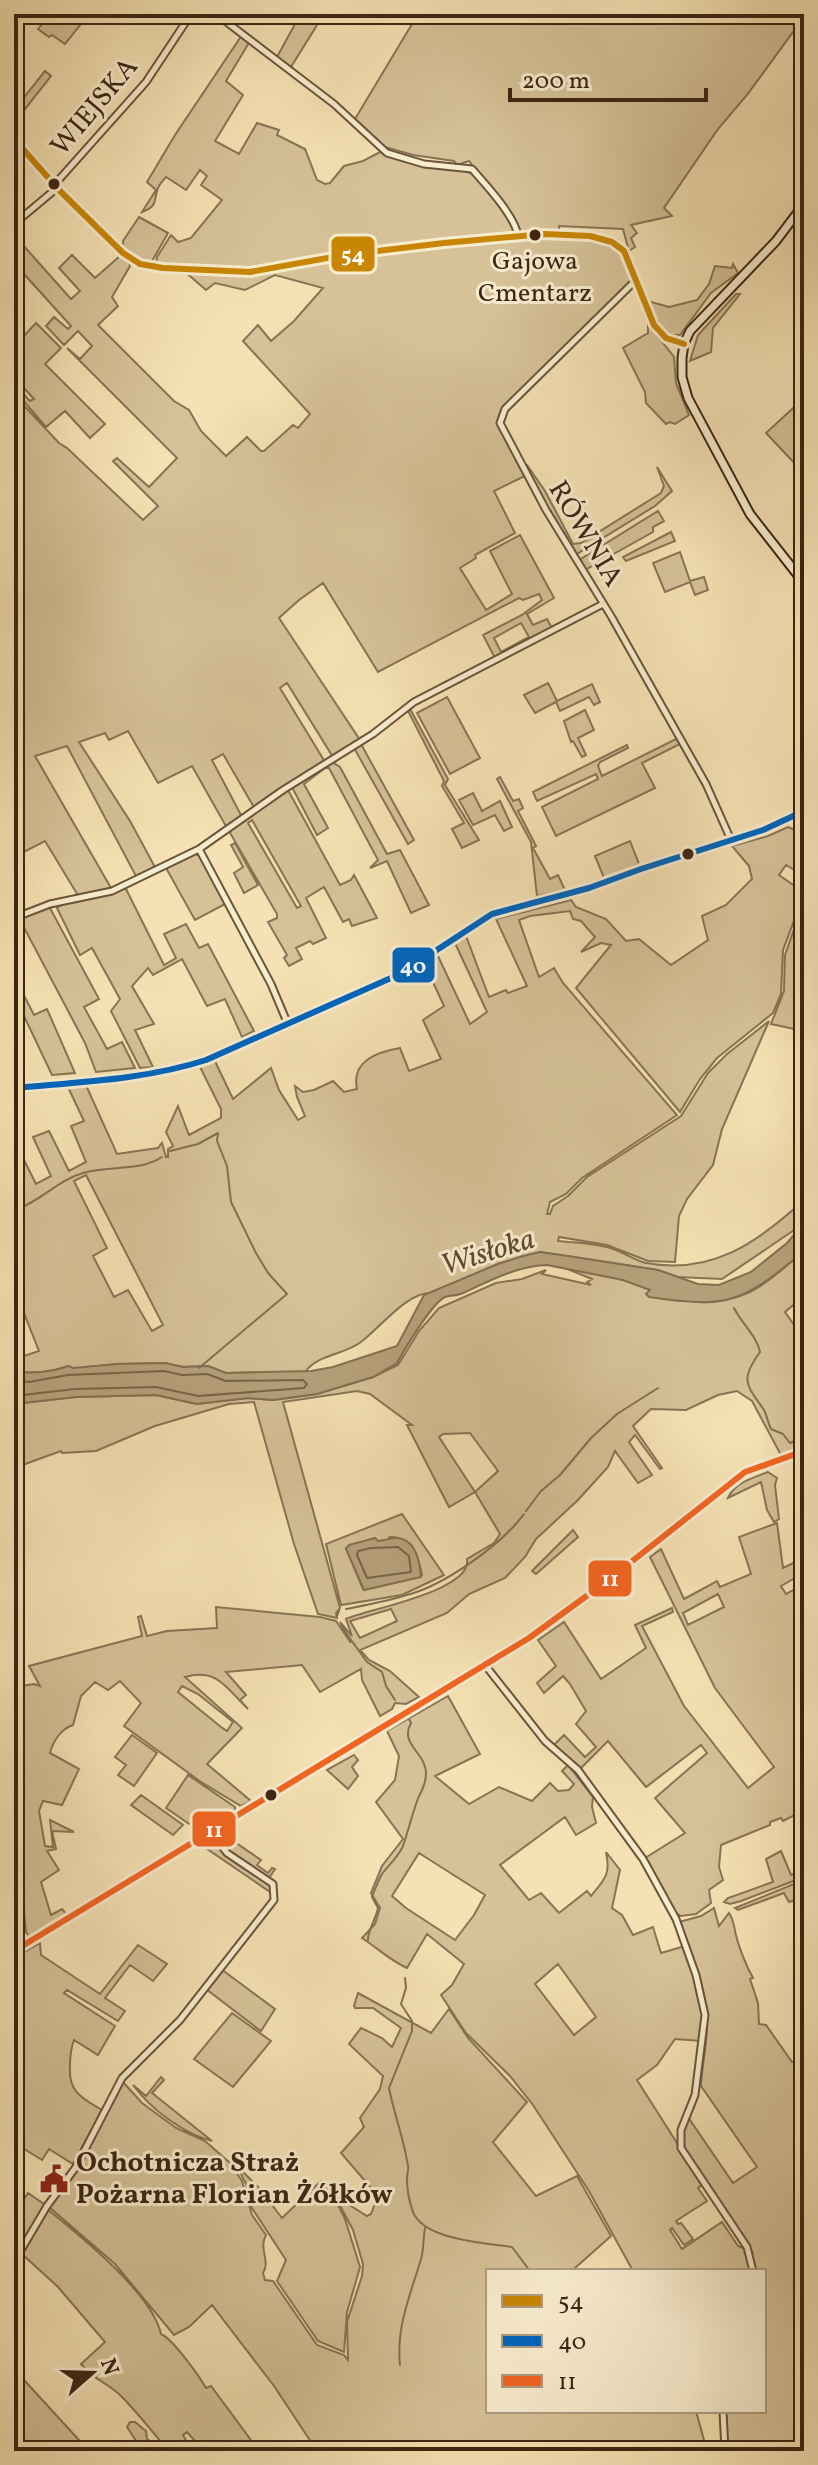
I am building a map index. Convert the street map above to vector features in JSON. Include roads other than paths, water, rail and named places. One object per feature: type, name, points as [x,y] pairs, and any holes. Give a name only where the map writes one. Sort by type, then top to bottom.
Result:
[{"type":"street","name":"WIEJSKA","points":[[14,224],[56,186],[146,82],[191,14]]},
{"type":"street","points":[[216,14],[334,104],[387,153],[424,164],[474,171],[499,202],[518,236]]},
{"type":"street","points":[[14,139],[56,186],[128,257],[140,264],[250,272],[376,251],[518,236],[575,234],[607,240],[626,254],[656,328],[668,340],[684,344]]},
{"type":"street","points":[[804,204],[776,241],[702,318],[684,344],[682,377],[688,398],[750,514],[797,574],[804,589]]},
{"type":"street","name":"RÓWNIA","points":[[636,280],[505,409],[500,420],[539,498],[706,784],[731,841]]},
{"type":"street","points":[[14,918],[50,904],[112,891],[199,849],[283,790],[373,734],[414,702],[603,604]]},
{"type":"street","points":[[804,628],[799,667],[804,685]]},
{"type":"street","points":[[14,1088],[128,1077],[179,1069],[206,1060],[400,974],[476,922],[494,914],[576,893],[684,854],[731,841],[804,811]]},
{"type":"street","points":[[199,849],[259,960],[287,1022]]},
{"type":"street","points":[[14,1951],[564,1614],[745,1472],[804,1451]]},
{"type":"street","points":[[485,1665],[545,1741],[578,1770],[643,1859],[676,1919],[696,1975],[705,2015],[695,2095],[681,2130],[681,2148],[747,2247],[752,2269]]},
{"type":"street","points":[[14,2262],[47,2206],[76,2167],[122,2078],[180,2020],[274,1900],[273,1884],[227,1853],[210,1831]]},
{"type":"street","points":[[723,2413],[725,2451]]},
{"type":"water","points":[[804,1223],[804,1251],[749,1291],[717,1301],[676,1301],[649,1297],[646,1294],[650,1290],[623,1280],[547,1265],[514,1271],[439,1301],[397,1363],[373,1377],[317,1394],[197,1404],[156,1395],[76,1397],[14,1404],[14,1372],[42,1372],[69,1366],[165,1363],[183,1367],[208,1366],[226,1373],[311,1371],[333,1367],[397,1346],[424,1295],[498,1264],[540,1252],[658,1270],[698,1284],[719,1285],[751,1272],[787,1243]]},
{"type":"water","points":[[375,1538],[378,1541],[398,1538],[409,1543],[418,1559],[421,1577],[364,1590],[346,1549],[349,1545]]},
{"type":"waterway","points":[[170,1151],[198,1144],[218,1133],[217,1141],[227,1166],[231,1202],[268,1273],[287,1294],[199,1368]]},
{"type":"waterway","points":[[14,1207],[17,1209],[26,1205],[83,1173],[144,1165],[162,1157]]},
{"type":"waterway","points":[[734,1308],[753,1335],[760,1352],[749,1370],[748,1382],[771,1429],[783,1434],[790,1443],[804,1436]]},
{"type":"waterway","points":[[526,1511],[591,1438],[617,1414],[658,1388]]},
{"type":"waterway","points":[[346,1609],[422,1590],[455,1573],[487,1551],[524,1514]]},
{"type":"waterway","points":[[337,1616],[339,1611]]},
{"type":"waterway","points":[[341,1626],[367,1662],[382,1672],[395,1700]]},
{"type":"waterway","points":[[368,1940],[378,1908],[372,1897],[382,1874],[402,1847],[425,1779],[425,1766],[408,1737],[409,1719]]},
{"type":"waterway","points":[[405,1978],[406,1988],[401,2004],[412,2021],[412,2031],[389,2088],[406,2156],[412,2209],[417,2219],[440,2234],[512,2247],[528,2269]]},
{"type":"waterway","points":[[400,2365],[402,2325],[422,2255],[425,2228]]},
{"type":"place","name":"Gajowa Cmentarz","points":[[535,235]]},
{"type":"place","name":"Ochotnicza Straż Pożarna Florian Żółków","points":[[54,2179]]},
{"type":"water label","name":"Wisłoka","points":[[488,1253]]}]
